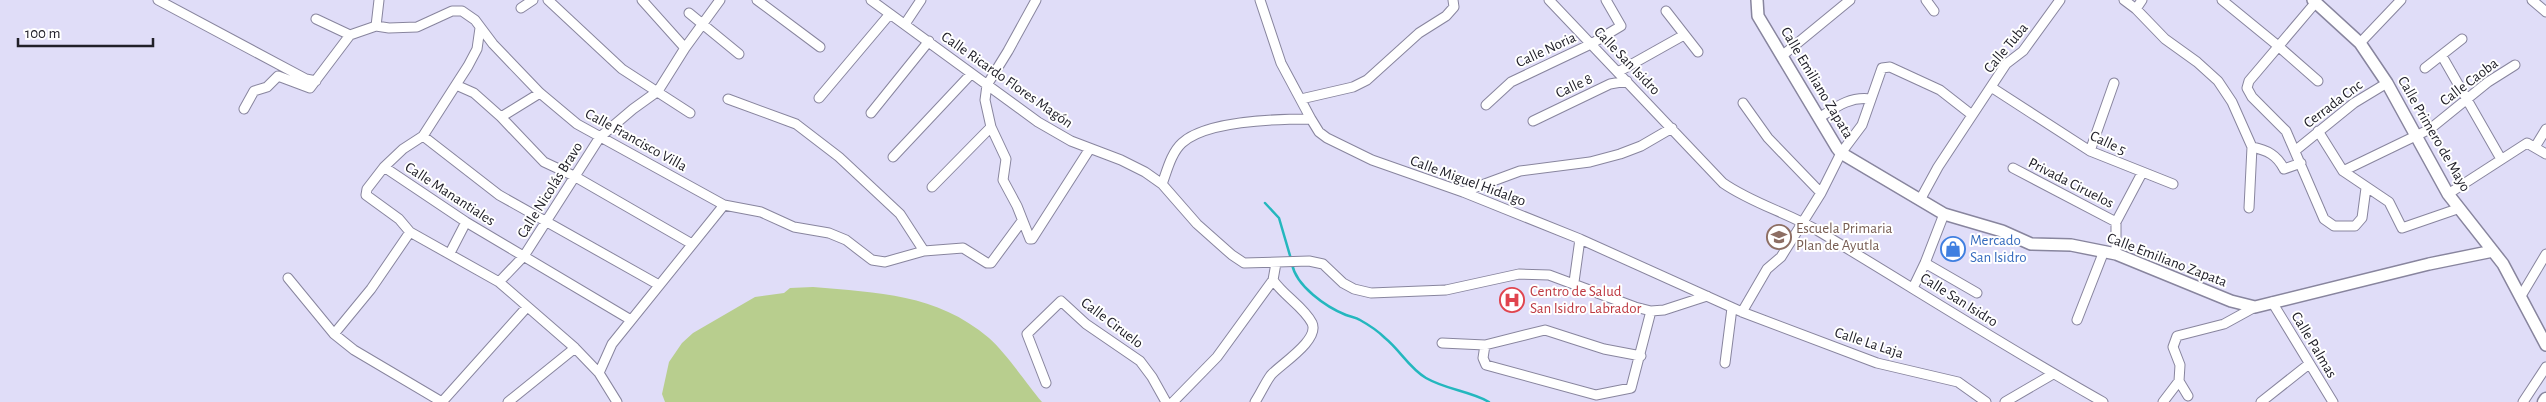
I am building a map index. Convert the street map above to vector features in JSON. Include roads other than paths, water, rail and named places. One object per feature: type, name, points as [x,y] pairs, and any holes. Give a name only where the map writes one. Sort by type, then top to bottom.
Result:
[{"type":"street","points":[[158,0],[306,79],[316,81]]},
{"type":"street","points":[[376,26],[379,0]]},
{"type":"street","points":[[521,8],[533,0]]},
{"type":"street","points":[[548,0],[610,60],[690,113]]},
{"type":"street","points":[[642,0],[685,48]]},
{"type":"street","name":"Calle Nicolás Bravo","points":[[499,282],[524,256],[548,222],[574,176],[600,136],[633,109],[658,92],[685,48],[704,25],[720,0]]},
{"type":"street","points":[[757,0],[820,47]]},
{"type":"street","name":"Calle Ricardo Flores Magón","points":[[871,0],[986,86],[1038,122],[1089,150],[1121,160],[1162,184],[1197,224],[1232,255],[1244,263],[1309,261],[1323,264],[1342,282],[1354,289],[1371,293],[1446,290],[1519,274],[1549,275],[1574,282],[1635,307],[1651,311]]},
{"type":"street","points":[[905,24],[921,0]]},
{"type":"street","points":[[1036,0],[986,86],[985,100],[991,127],[1006,159],[1003,180],[1030,239],[1032,239],[1089,150]]},
{"type":"street","name":"Calle Miguel Hidalgo","points":[[1260,0],[1280,63],[1311,120],[1319,132],[1327,138],[1372,160],[1463,192],[1580,239],[1742,312]]},
{"type":"street","points":[[1301,99],[1353,87],[1367,80],[1419,33],[1446,16],[1454,7],[1453,0]]},
{"type":"street","name":"Calle Noria","points":[[1486,105],[1511,82],[1591,44],[1621,26],[1606,0]]},
{"type":"street","name":"Calle Emiliano Zapata","points":[[1757,0],[1758,16],[1841,153],[1944,214],[2002,231],[2031,244],[2071,245],[2110,252],[2231,301],[2255,307]]},
{"type":"street","points":[[1783,56],[1850,0]]},
{"type":"street","points":[[1926,0],[1934,11]]},
{"type":"street","name":"Calle Tuba","points":[[1920,200],[2006,64],[2022,51],[2060,0]]},
{"type":"street","points":[[2124,0],[2136,9],[2165,39],[2218,81],[2232,102],[2252,147],[2249,208]]},
{"type":"street","points":[[2136,9],[2142,0]]},
{"type":"street","points":[[2222,0],[2277,45],[2318,82]]},
{"type":"street","points":[[2360,43],[2401,0]]},
{"type":"street","points":[[2532,0],[2546,12]]},
{"type":"street","points":[[2314,1],[2249,81],[2247,88],[2252,97],[2286,131],[2296,150],[2324,219],[2334,226],[2355,226],[2362,218],[2366,188]]},
{"type":"street","name":"Calle Primero de Mayo","points":[[2314,1],[2360,43],[2387,82],[2448,194],[2493,251],[2521,296],[2546,345]]},
{"type":"street","name":"Calle San Isidro","points":[[1552,2],[1723,183],[1743,197],[1801,221],[2053,374],[2103,402]]},
{"type":"street","name":"Calle Francisco Villa","points":[[350,34],[376,26],[389,28],[417,27],[452,11],[462,11],[475,20],[493,44],[540,93],[577,124],[724,204],[762,212],[794,227],[829,233],[846,240],[872,260],[885,262],[924,251],[963,248],[986,263],[991,263],[1022,221]]},
{"type":"street","points":[[1666,11],[1698,52]]},
{"type":"street","points":[[689,13],[739,54]]},
{"type":"street","points":[[819,98],[889,15]]},
{"type":"street","points":[[244,109],[254,91],[267,87],[278,76],[310,88],[316,81],[350,34],[316,19]]},
{"type":"street","points":[[480,28],[477,48],[423,136],[403,149],[384,168],[367,189],[366,195],[399,219],[410,232],[450,252],[499,282],[575,348],[599,373],[613,400]]},
{"type":"street","points":[[1618,72],[1684,36]]},
{"type":"street","points":[[2425,68],[2462,39]]},
{"type":"street","points":[[871,113],[929,42]]},
{"type":"street","points":[[477,48],[493,44]]},
{"type":"street","points":[[2442,56],[2501,159]]},
{"type":"street","name":"Calle Caoba","points":[[2343,171],[2395,144],[2430,129],[2488,82],[2515,65]]},
{"type":"street","points":[[1742,312],[1752,291],[1767,269],[1781,257],[1841,153],[1862,125],[1882,68],[1890,67],[1940,90],[1972,115]]},
{"type":"street","points":[[893,157],[971,74]]},
{"type":"street","name":"Calle 8","points":[[1533,121],[1610,84],[1627,81]]},
{"type":"street","name":"Cerrada Cnc","points":[[2296,150],[2354,103],[2387,82]]},
{"type":"street","points":[[2090,151],[2114,83]]},
{"type":"street","points":[[456,84],[474,93],[501,117],[534,155],[544,162],[574,176],[692,244]]},
{"type":"street","name":"Calle 5","points":[[1991,87],[2090,151],[2173,184]]},
{"type":"street","points":[[501,117],[540,93]]},
{"type":"street","points":[[1819,118],[1840,104],[1857,97],[1871,99]]},
{"type":"street","points":[[728,99],[796,124],[839,157],[900,214],[924,251]]},
{"type":"street","points":[[1742,103],[1768,138],[1820,192]]},
{"type":"street","points":[[1162,184],[1175,151],[1183,142],[1204,131],[1262,119],[1311,120]]},
{"type":"street","points":[[932,187],[991,127]]},
{"type":"street","points":[[1463,192],[1495,178],[1520,170],[1590,162],[1620,154],[1641,146],[1672,128]]},
{"type":"street","points":[[2448,194],[2501,159],[2531,145],[2546,129]]},
{"type":"street","points":[[2318,131],[2343,171],[2389,202],[2402,228],[2460,208]]},
{"type":"street","points":[[423,136],[499,195],[660,285]]},
{"type":"street","points":[[2531,145],[2546,154]]},
{"type":"street","points":[[2252,147],[2271,153],[2279,159],[2284,169],[2301,163]]},
{"type":"street","name":"Calle Manantiales","points":[[384,168],[466,222],[631,320]]},
{"type":"street","name":"Privada Ciruelos","points":[[2013,168],[2116,222]]},
{"type":"street","points":[[2077,320],[2110,252],[2116,222],[2142,173]]},
{"type":"street","points":[[599,373],[612,344],[724,204]]},
{"type":"street","points":[[1913,288],[1925,264],[1944,214]]},
{"type":"street","points":[[450,252],[466,222]]},
{"type":"street","points":[[334,334],[371,289],[410,232]]},
{"type":"street","points":[[1574,282],[1580,239]]},
{"type":"street","points":[[2163,402],[2179,381],[2180,365],[2172,347],[2177,336],[2224,324],[2255,307],[2272,302],[2493,251]]},
{"type":"street","points":[[2521,296],[2546,254]]},
{"type":"street","points":[[1173,402],[1217,357],[1241,328],[1256,300],[1273,280],[1276,263]]},
{"type":"street","points":[[1925,264],[1977,293]]},
{"type":"street","points":[[288,278],[334,334],[354,350],[442,402],[527,307]]},
{"type":"street","points":[[1256,402],[1270,376],[1308,343],[1313,331],[1313,325],[1308,317],[1280,291],[1273,280]]},
{"type":"street","points":[[1485,345],[1483,358],[1486,365],[1596,395],[1631,388],[1641,356],[1651,311],[1664,310],[1707,296]]},
{"type":"street","name":"Calle Ciruelo","points":[[1046,383],[1027,334],[1061,300],[1086,324],[1140,361],[1152,377],[1166,402]]},
{"type":"street","name":"Calle Palmas","points":[[2272,302],[2333,402]]},
{"type":"street","points":[[1725,362],[1732,308]]},
{"type":"street","name":"Calle La Laja","points":[[1742,312],[1878,363],[1958,382],[1986,402]]},
{"type":"street","points":[[1442,343],[1485,345],[1545,330],[1604,349],[1641,356]]},
{"type":"street","points":[[508,402],[575,348]]},
{"type":"street","points":[[2261,402],[2309,364]]},
{"type":"street","points":[[2523,402],[2546,368]]},
{"type":"street","points":[[2005,402],[2053,374]]},
{"type":"street","points":[[2179,381],[2188,396]]},
{"type":"waterway","points":[[1265,203],[1279,218],[1291,259]]},
{"type":"waterway","points":[[1292,264],[1299,280],[1313,295],[1330,307],[1358,319],[1376,331],[1420,374],[1434,382],[1489,402]]},
{"type":"place","name":"Escuela Primaria Plan de Ayutla","points":[[1779,237]]},
{"type":"place","name":"Mercado San Isidro","points":[[1953,249]]},
{"type":"place","name":"Centro de Salud San Isidro Labrador","points":[[1512,300]]}]
